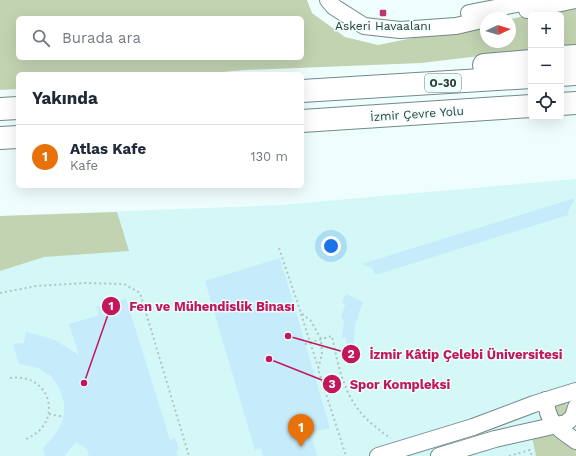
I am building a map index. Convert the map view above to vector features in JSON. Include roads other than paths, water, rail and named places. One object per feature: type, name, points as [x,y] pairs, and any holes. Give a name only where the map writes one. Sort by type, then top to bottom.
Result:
[{"type":"highway","points":[[564,57],[576,56]]},
{"type":"highway","points":[[356,89],[406,72],[528,61]]},
{"type":"highway","points":[[564,75],[576,74]]},
{"type":"highway","name":"O-30","points":[[304,91],[356,89],[528,77]]},
{"type":"highway","points":[[564,104],[576,103]]},
{"type":"highway","name":"İzmir Çevre Yolu","points":[[304,121],[528,106]]},
{"type":"highway","points":[[0,109],[16,108]]},
{"type":"highway","points":[[564,114],[576,115]]},
{"type":"highway","points":[[360,118],[402,122],[528,116]]},
{"type":"highway","points":[[0,138],[16,137]]},
{"type":"street","points":[[328,0],[334,7],[364,26],[400,30],[456,26],[480,20]]},
{"type":"street","points":[[400,30],[425,22],[538,0]]},
{"type":"street","points":[[516,13],[575,0]]},
{"type":"street","points":[[378,456],[473,427],[546,400],[576,391]]},
{"type":"street","points":[[546,400],[547,413],[555,426],[576,441]]},
{"type":"street","points":[[439,456],[495,439],[566,423],[573,417],[576,407]]},
{"type":"place","name":"Askeri Havaalanı","points":[[383,13]]},
{"type":"place","name":"İzmir Kâtip Çelebi Üniversitesi","points":[[288,336]]},
{"type":"place","name":"Spor Kompleksi","points":[[269,359]]},
{"type":"place","name":"Fen ve Mühendislik Binası","points":[[84,383]]},
{"type":"place","name":"Atlas Kafe","points":[[301,447]]}]
